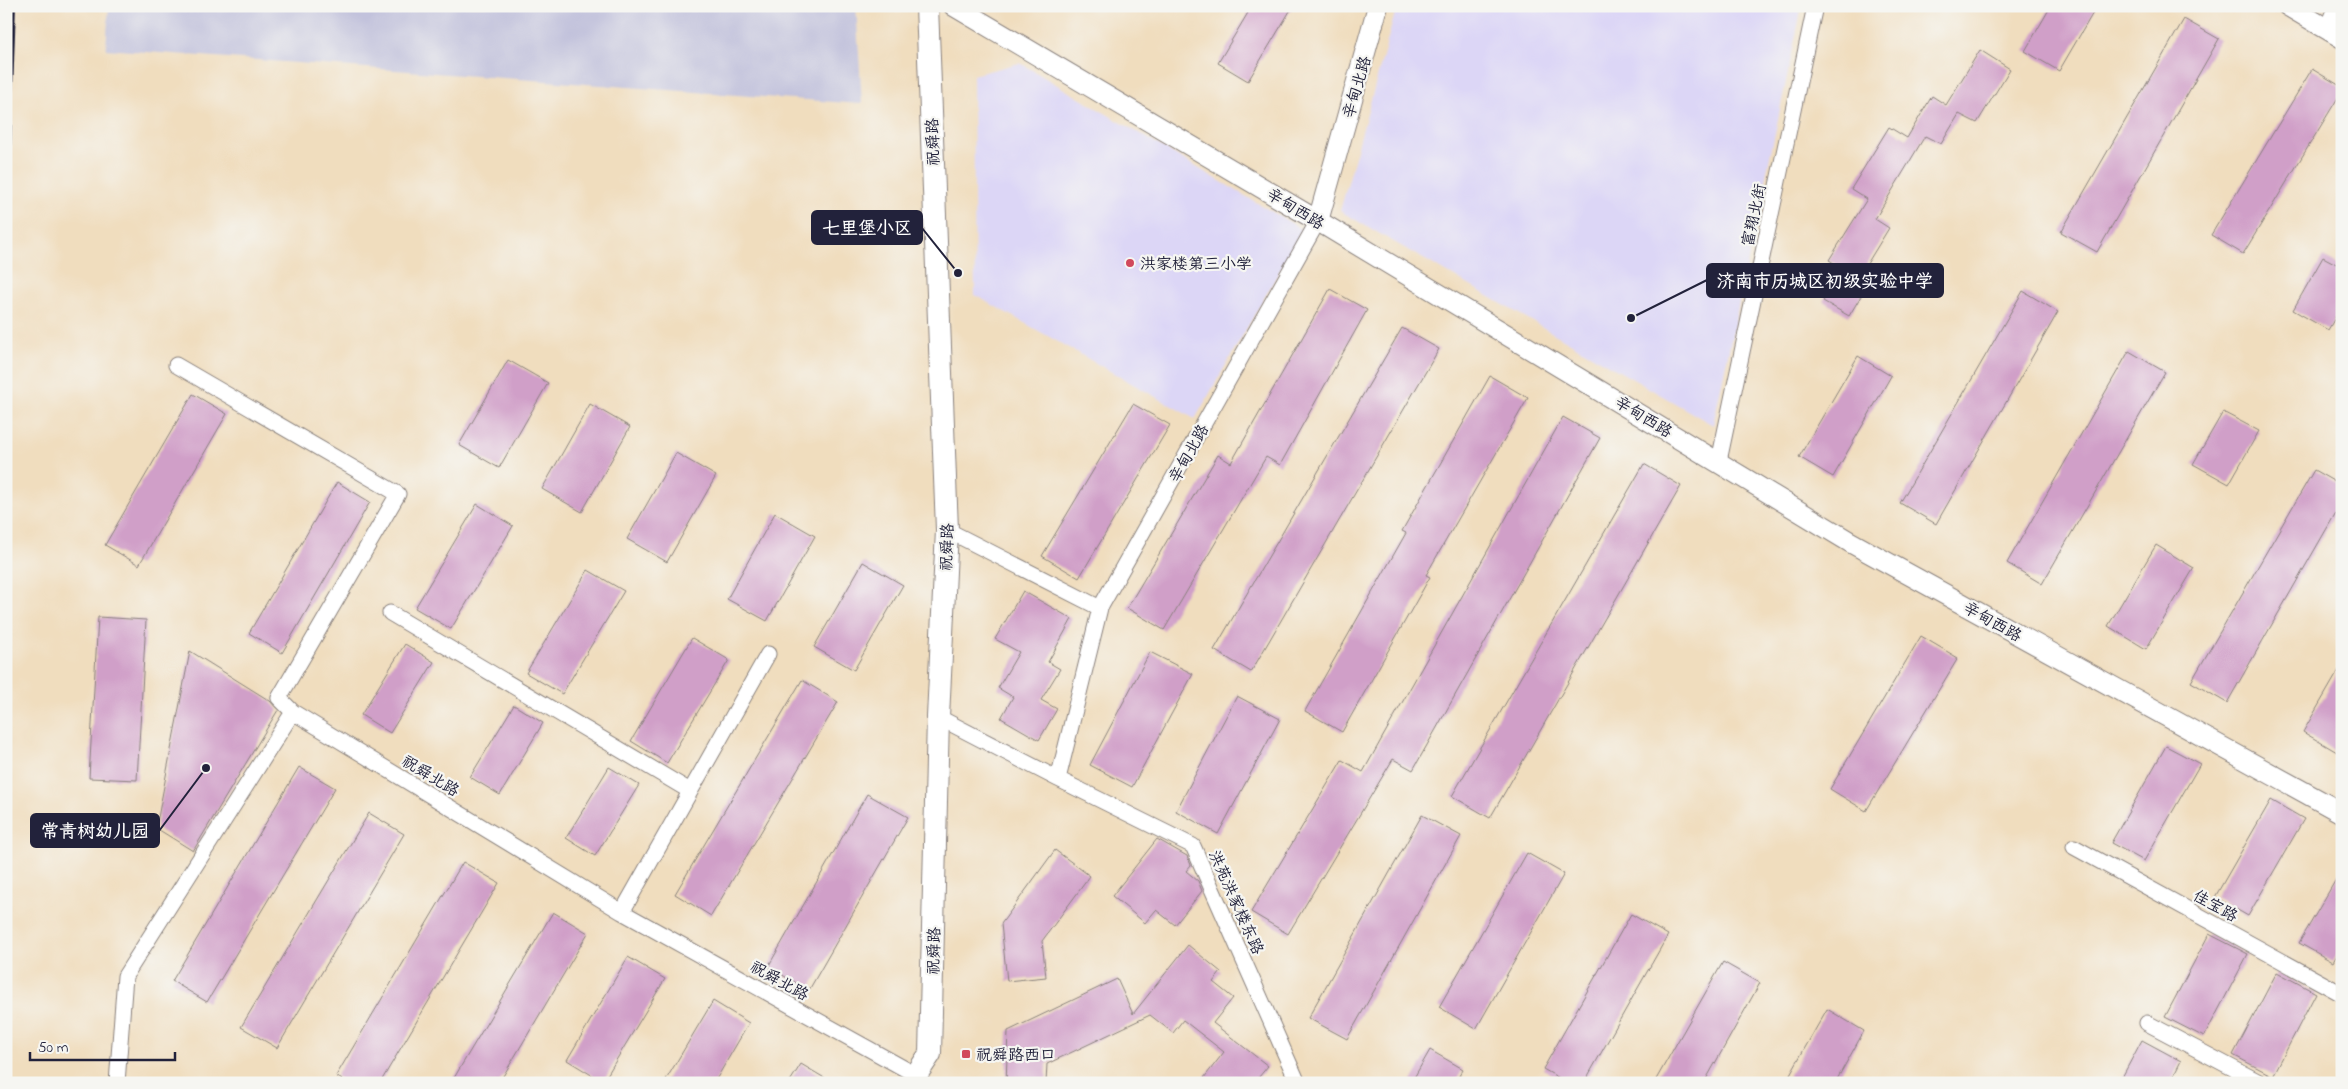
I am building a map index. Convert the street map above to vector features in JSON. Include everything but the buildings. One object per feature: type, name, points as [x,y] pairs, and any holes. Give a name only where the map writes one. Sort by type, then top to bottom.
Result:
[{"type":"main road","name":"祝舜路","points":[[916,1079],[930,1054],[938,718],[947,530],[927,6]]},
{"type":"street","name":"辛甸西路","points":[[954,6],[1318,221],[1719,461],[1850,542],[2342,813]]},
{"type":"street","name":"辛甸北路","points":[[1058,779],[1100,608],[1318,221],[1378,6]]},
{"type":"street","name":"富翔北街","points":[[1719,461],[1815,6]]},
{"type":"street","points":[[2288,6],[2334,34],[2336,6]]},
{"type":"street","points":[[116,1083],[125,976],[293,712],[279,698],[398,494],[176,365]]},
{"type":"street","points":[[947,530],[1100,608]]},
{"type":"street","points":[[390,614],[690,791]]},
{"type":"street","points":[[622,912],[768,654]]},
{"type":"street","name":"祝舜北路","points":[[293,712],[622,912],[916,1079]]},
{"type":"street","points":[[938,718],[1058,779]]},
{"type":"street","name":"洪苑洪家楼东路","points":[[1058,779],[1193,846],[1298,1083]]},
{"type":"street","name":"佳宝路","points":[[2074,847],[2342,994]]},
{"type":"street","points":[[2146,1023],[2261,1083]]},
{"type":"shaded area","points":[[109,6],[856,6],[862,104],[106,49]]},
{"type":"shaded area","points":[[1397,6],[1802,6],[1713,425],[1340,211]]},
{"type":"shaded area","name":"洪家楼第三小学","points":[[1020,63],[1303,230],[1195,419],[975,295],[973,75]]},
{"type":"railway","points":[[6,236],[14,6]]},
{"type":"place","name":"洪家楼第三小学","points":[[1130,263]]},
{"type":"place","name":"七里堡小区","points":[[958,273]]},
{"type":"place","name":"济南市历城区初级实验中学","points":[[1631,318]]},
{"type":"place","name":"常青树幼儿园","points":[[206,768]]},
{"type":"place","name":"祝舜路西口","points":[[966,1054]]}]
